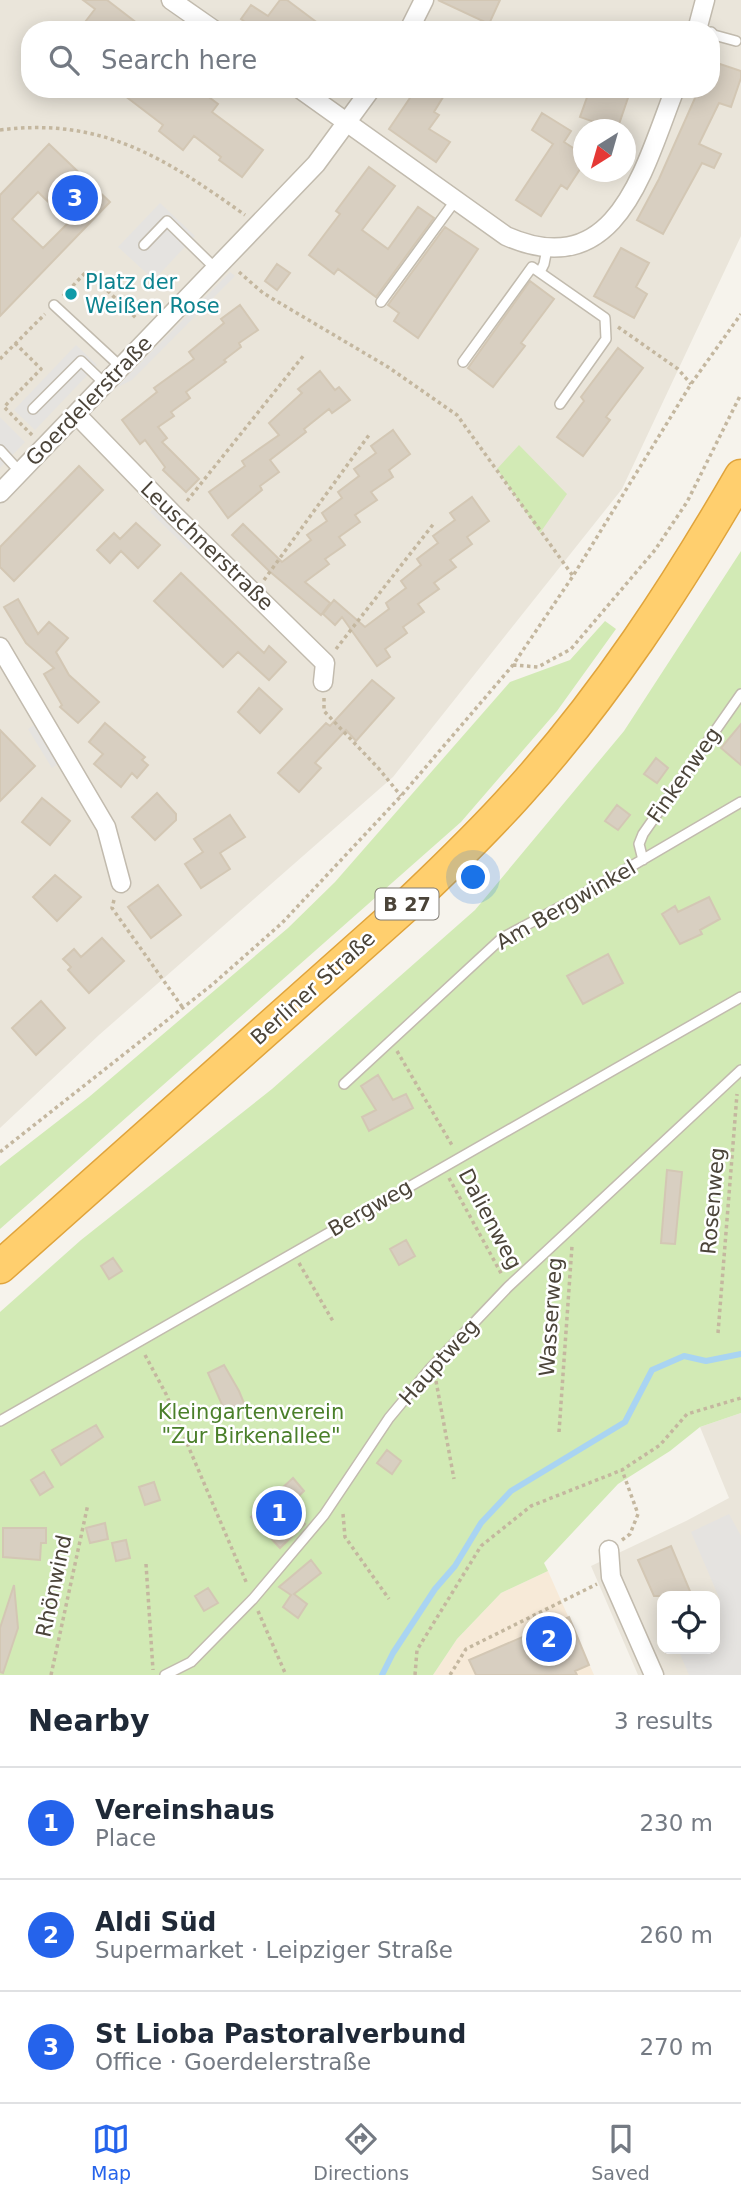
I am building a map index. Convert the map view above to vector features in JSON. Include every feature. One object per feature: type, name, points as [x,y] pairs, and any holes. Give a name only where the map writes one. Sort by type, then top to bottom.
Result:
[{"type":"highway","name":"Berliner Straße","points":[[0,1267],[410,902],[519,792],[614,675],[695,555],[741,477]]},
{"type":"street","points":[[171,0],[201,21]]},
{"type":"street","points":[[414,21],[424,0]]},
{"type":"street","points":[[705,0],[705,21]]},
{"type":"street","points":[[313,98],[506,236],[524,244],[547,249],[571,247],[588,240],[616,218],[643,169],[671,98]]},
{"type":"street","name":"Goerdelerstraße","points":[[0,493],[316,164],[365,98]]},
{"type":"street","name":"Leuschnerstraße","points":[[76,414],[174,515],[325,663],[323,682]]},
{"type":"street","points":[[0,647],[106,827],[121,883]]},
{"type":"street","points":[[609,1550],[611,1577],[654,1675]]},
{"type":"lane","points":[[720,37],[736,41]]},
{"type":"lane","points":[[381,302],[456,201]]},
{"type":"lane","points":[[144,245],[167,221],[216,269]]},
{"type":"lane","points":[[540,272],[547,249]]},
{"type":"lane","points":[[463,362],[532,267],[605,318],[606,339],[560,404]]},
{"type":"lane","points":[[54,305],[121,367]]},
{"type":"lane","points":[[33,409],[81,361],[105,384]]},
{"type":"lane","points":[[0,450],[20,472]]},
{"type":"lane","name":"Finkenweg","points":[[643,859],[639,844],[643,834],[741,694]]},
{"type":"lane","name":"Am Bergwinkel","points":[[344,1084],[502,938],[741,802]]},
{"type":"lane","name":"Bergweg","points":[[0,1421],[741,997]]},
{"type":"lane","name":"Hauptweg","points":[[165,1675],[191,1662],[253,1599],[324,1515],[389,1418],[433,1366],[508,1287],[740,1071]]},
{"type":"path","points":[[0,130],[53,128],[98,134],[139,149],[175,168],[249,218]]},
{"type":"path","points":[[0,359],[88,271],[136,318]]},
{"type":"path","points":[[242,274],[263,293],[388,366],[457,415],[573,576]]},
{"type":"path","points":[[0,1152],[183,1007],[282,923],[401,796],[513,665],[573,576],[691,384],[741,314]]},
{"type":"path","points":[[605,318],[678,369],[691,384]]},
{"type":"path","name":"Leuschnerstraße","points":[[181,508],[304,355]]},
{"type":"path","points":[[513,665],[538,667],[571,649],[655,550],[687,502],[741,394]]},
{"type":"path","name":"Leuschnerstraße","points":[[260,584],[369,435]]},
{"type":"path","points":[[335,651],[435,522]]},
{"type":"path","points":[[323,682],[324,711],[401,796]]},
{"type":"path","points":[[111,908],[183,1007]]},
{"type":"path","points":[[391,1040],[459,1158]]},
{"type":"path","name":"Rosenweg","points":[[718,1333],[740,1071]]},
{"type":"path","name":"Dalienweg","points":[[443,1167],[508,1287]]},
{"type":"path","name":"Wasserweg","points":[[559,1432],[572,1246],[589,1218],[590,1209]]},
{"type":"path","points":[[293,1252],[334,1323]]},
{"type":"path","points":[[137,1341],[166,1395],[286,1675]]},
{"type":"path","points":[[433,1366],[454,1479]]},
{"type":"path","points":[[415,1675],[417,1650],[481,1546],[531,1506],[622,1470],[660,1446],[687,1414],[741,1398]]},
{"type":"path","points":[[609,1550],[630,1534],[638,1514],[622,1470]]},
{"type":"path","points":[[341,1491],[345,1537],[389,1599]]},
{"type":"path","name":"Rhönwind","points":[[51,1675],[88,1504]]},
{"type":"path","points":[[146,1564],[153,1675]]},
{"type":"path","points":[[450,1675],[466,1649],[611,1577]]},
{"type":"shaded area","points":[[0,0],[741,0],[741,236],[622,489],[393,777],[99,1035],[0,1128]]},
{"type":"shaded area","points":[[160,203],[195,236],[154,280],[118,247]]},
{"type":"shaded area","points":[[230,272],[235,276],[132,380],[116,388]]},
{"type":"shaded area","points":[[76,345],[97,365],[35,430],[14,410]]},
{"type":"shaded area","points":[[0,417],[25,442],[0,468]]},
{"type":"shaded area","points":[[155,507],[194,545],[189,550],[150,512]]},
{"type":"shaded area","points":[[34,725],[58,764],[52,768],[28,729]]},
{"type":"shaded area","points":[[741,1413],[741,1675],[638,1675],[591,1566],[729,1498],[700,1427]]},
{"type":"shaded area","points":[[729,1514],[741,1536],[741,1675],[689,1675],[680,1654],[720,1654],[720,1591],[716,1591],[691,1532]]},
{"type":"shaded area","points":[[548,1571],[594,1675],[433,1675],[457,1639],[501,1593]]},
{"type":"green space","points":[[519,445],[567,494],[540,533],[497,469]]},
{"type":"green space","name":"Kleingartenverein \"Zur Birkenallee\"","points":[[741,551],[741,1413],[700,1427],[670,1451],[618,1484],[544,1563],[548,1571],[501,1593],[457,1639],[433,1675],[0,1675],[0,1312],[81,1240],[272,1089],[475,910],[624,731]]},
{"type":"green space","points":[[605,621],[616,629],[557,711],[461,822],[0,1229],[0,1166],[89,1097],[288,928],[335,882],[510,682],[570,660]]},
{"type":"building","points":[[83,0],[107,0],[134,21],[86,21],[95,9]]},
{"type":"building","points":[[280,0],[287,0],[315,21],[241,19],[251,5],[268,16]]},
{"type":"building","points":[[438,0],[500,0],[490,21],[483,21]]},
{"type":"building","points":[[720,64],[741,71],[731,107],[719,103],[699,144],[721,154],[714,168],[702,163],[663,234],[637,220],[659,179],[695,98],[720,98]]},
{"type":"building","points":[[128,98],[210,98],[218,104],[212,112],[263,150],[242,177],[194,136],[183,150],[159,131],[163,125]]},
{"type":"building","points":[[410,98],[443,98],[434,112],[439,115],[429,129],[450,142],[436,162],[389,129]]},
{"type":"building","points":[[587,98],[628,98],[621,119],[580,117]]},
{"type":"building","points":[[542,113],[571,131],[564,142],[573,148],[573,180],[567,189],[561,185],[541,216],[516,200],[553,144],[532,130]]},
{"type":"building","points":[[49,144],[110,202],[0,316],[0,195]],"holes":[[[38,192],[69,222],[43,248],[12,219]]]},
{"type":"building","points":[[369,167],[395,186],[362,230],[388,249],[418,207],[434,218],[376,297],[338,269],[334,274],[309,255],[340,214],[336,211]]},
{"type":"building","points":[[445,227],[478,249],[418,338],[394,321],[399,313],[388,305]]},
{"type":"building","points":[[621,248],[649,263],[636,287],[647,294],[634,318],[594,296]]},
{"type":"building","points":[[277,264],[290,273],[277,290],[265,281]]},
{"type":"building","points":[[530,281],[554,299],[521,343],[525,346],[493,387],[468,368]]},
{"type":"building","points":[[240,305],[258,330],[239,343],[241,347],[224,360],[226,362],[186,392],[190,398],[171,412],[174,416],[158,427],[167,438],[162,442],[199,479],[186,492],[163,470],[165,467],[145,440],[140,444],[122,420],[157,392],[154,388],[194,359],[189,352],[224,323],[221,319]]},
{"type":"building","points":[[618,348],[643,368],[606,417],[610,420],[583,456],[557,437],[584,401],[581,397]]},
{"type":"building","points":[[320,371],[335,390],[339,387],[350,400],[332,413],[329,409],[304,429],[306,432],[270,460],[279,472],[260,486],[262,490],[228,518],[209,492],[245,466],[242,461],[279,435],[269,423],[302,393],[298,389]]},
{"type":"building","points":[[393,430],[410,454],[389,470],[393,477],[371,492],[377,500],[355,515],[360,522],[339,537],[345,545],[325,559],[329,564],[305,582],[330,603],[321,615],[232,535],[243,524],[282,562],[311,540],[307,535],[327,521],[322,513],[342,498],[338,492],[359,476],[354,469],[376,453],[371,446]]},
{"type":"building","points":[[79,466],[103,490],[14,581],[0,567],[0,547]]},
{"type":"building","points":[[472,497],[489,521],[467,537],[472,544],[450,560],[456,567],[434,583],[439,589],[418,604],[424,612],[403,627],[407,633],[385,649],[390,657],[377,666],[342,617],[335,625],[323,614],[334,600],[365,627],[389,609],[386,603],[406,588],[401,581],[421,565],[417,559],[438,543],[433,536],[455,520],[450,513]]},
{"type":"building","points":[[136,523],[160,545],[138,568],[121,551],[110,563],[97,550],[114,533],[120,539]]},
{"type":"building","points":[[181,573],[264,653],[269,646],[286,662],[269,680],[238,652],[223,667],[154,601]]},
{"type":"building","points":[[18,599],[38,634],[49,622],[68,638],[56,652],[69,675],[99,702],[78,723],[60,707],[62,705],[44,674],[54,668],[26,643],[4,607]]},
{"type":"building","points":[[372,680],[394,698],[356,741],[346,730],[315,763],[321,768],[299,792],[278,773],[326,723],[330,726]]},
{"type":"building","points":[[259,688],[282,709],[260,733],[238,712]]},
{"type":"building","points":[[105,723],[145,757],[142,760],[148,765],[137,778],[132,773],[121,787],[94,764],[103,754],[89,742]]},
{"type":"building","points":[[741,724],[741,765],[721,748]]},
{"type":"building","points":[[0,730],[35,766],[0,801]]},
{"type":"building","points":[[656,758],[668,768],[657,783],[644,774]]},
{"type":"building","points":[[157,793],[176,814],[176,820],[155,840],[132,817]]},
{"type":"building","points":[[42,798],[70,821],[50,845],[22,822]]},
{"type":"building","points":[[617,805],[630,815],[618,830],[605,821]]},
{"type":"building","points":[[230,815],[245,837],[220,853],[230,869],[201,888],[185,864],[203,852],[194,839]]},
{"type":"building","points":[[55,875],[81,897],[57,921],[33,897]]},
{"type":"building","points":[[158,885],[181,915],[151,938],[128,907]]},
{"type":"building","points":[[709,897],[720,919],[700,930],[702,934],[680,944],[662,914],[675,906],[678,912]]},
{"type":"building","points":[[102,938],[124,961],[89,993],[68,970],[71,967],[63,959],[74,949],[81,957]]},
{"type":"building","points":[[608,954],[623,983],[583,1004],[567,976]]},
{"type":"building","points":[[41,1001],[65,1028],[36,1055],[12,1028]]},
{"type":"building","points":[[378,1075],[393,1100],[406,1094],[413,1108],[369,1131],[362,1117],[376,1110],[361,1086]]},
{"type":"building","points":[[667,1170],[682,1172],[675,1244],[661,1243]]},
{"type":"building","points":[[406,1240],[415,1256],[399,1265],[390,1249]]},
{"type":"building","points":[[113,1258],[122,1271],[109,1279],[101,1266]]},
{"type":"building","points":[[224,1365],[246,1408],[227,1416],[208,1373]]},
{"type":"building","points":[[96,1425],[103,1437],[61,1465],[52,1450]]},
{"type":"building","points":[[387,1450],[401,1461],[392,1474],[377,1463]]},
{"type":"building","points":[[44,1472],[53,1487],[40,1495],[31,1480]]},
{"type":"building","points":[[293,1478],[304,1491],[288,1506],[305,1524],[280,1548],[251,1517]]},
{"type":"building","points":[[154,1482],[160,1500],[145,1505],[139,1487]]},
{"type":"building","points":[[105,1523],[108,1539],[90,1543],[86,1528]]},
{"type":"building","points":[[3,1528],[46,1528],[46,1543],[41,1543],[40,1560],[3,1557]]},
{"type":"building","points":[[126,1540],[130,1558],[116,1561],[112,1543]]},
{"type":"building","points":[[671,1546],[690,1591],[657,1591],[657,1596],[654,1596],[638,1560]]},
{"type":"building","points":[[311,1560],[321,1573],[294,1594],[307,1604],[298,1618],[283,1607],[291,1595],[279,1587]]},
{"type":"building","points":[[14,1585],[18,1628],[3,1673],[0,1672],[0,1628]]},
{"type":"building","points":[[208,1588],[218,1603],[204,1611],[195,1596]]},
{"type":"building","points":[[569,1617],[589,1665],[575,1671],[577,1675],[476,1675],[469,1660]]},
{"type":"waterway","points":[[382,1675],[393,1653],[435,1589],[455,1566],[481,1523],[511,1491],[625,1422],[652,1370],[684,1356],[706,1361],[741,1354]]},
{"type":"place","name":"St Lioba Pastoralverbund","points":[[75,198]]},
{"type":"place","name":"Platz der Weißen Rose","points":[[71,294]]},
{"type":"place","name":"Vereinshaus","points":[[279,1513]]},
{"type":"place","name":"Aldi Süd","points":[[549,1639]]}]
